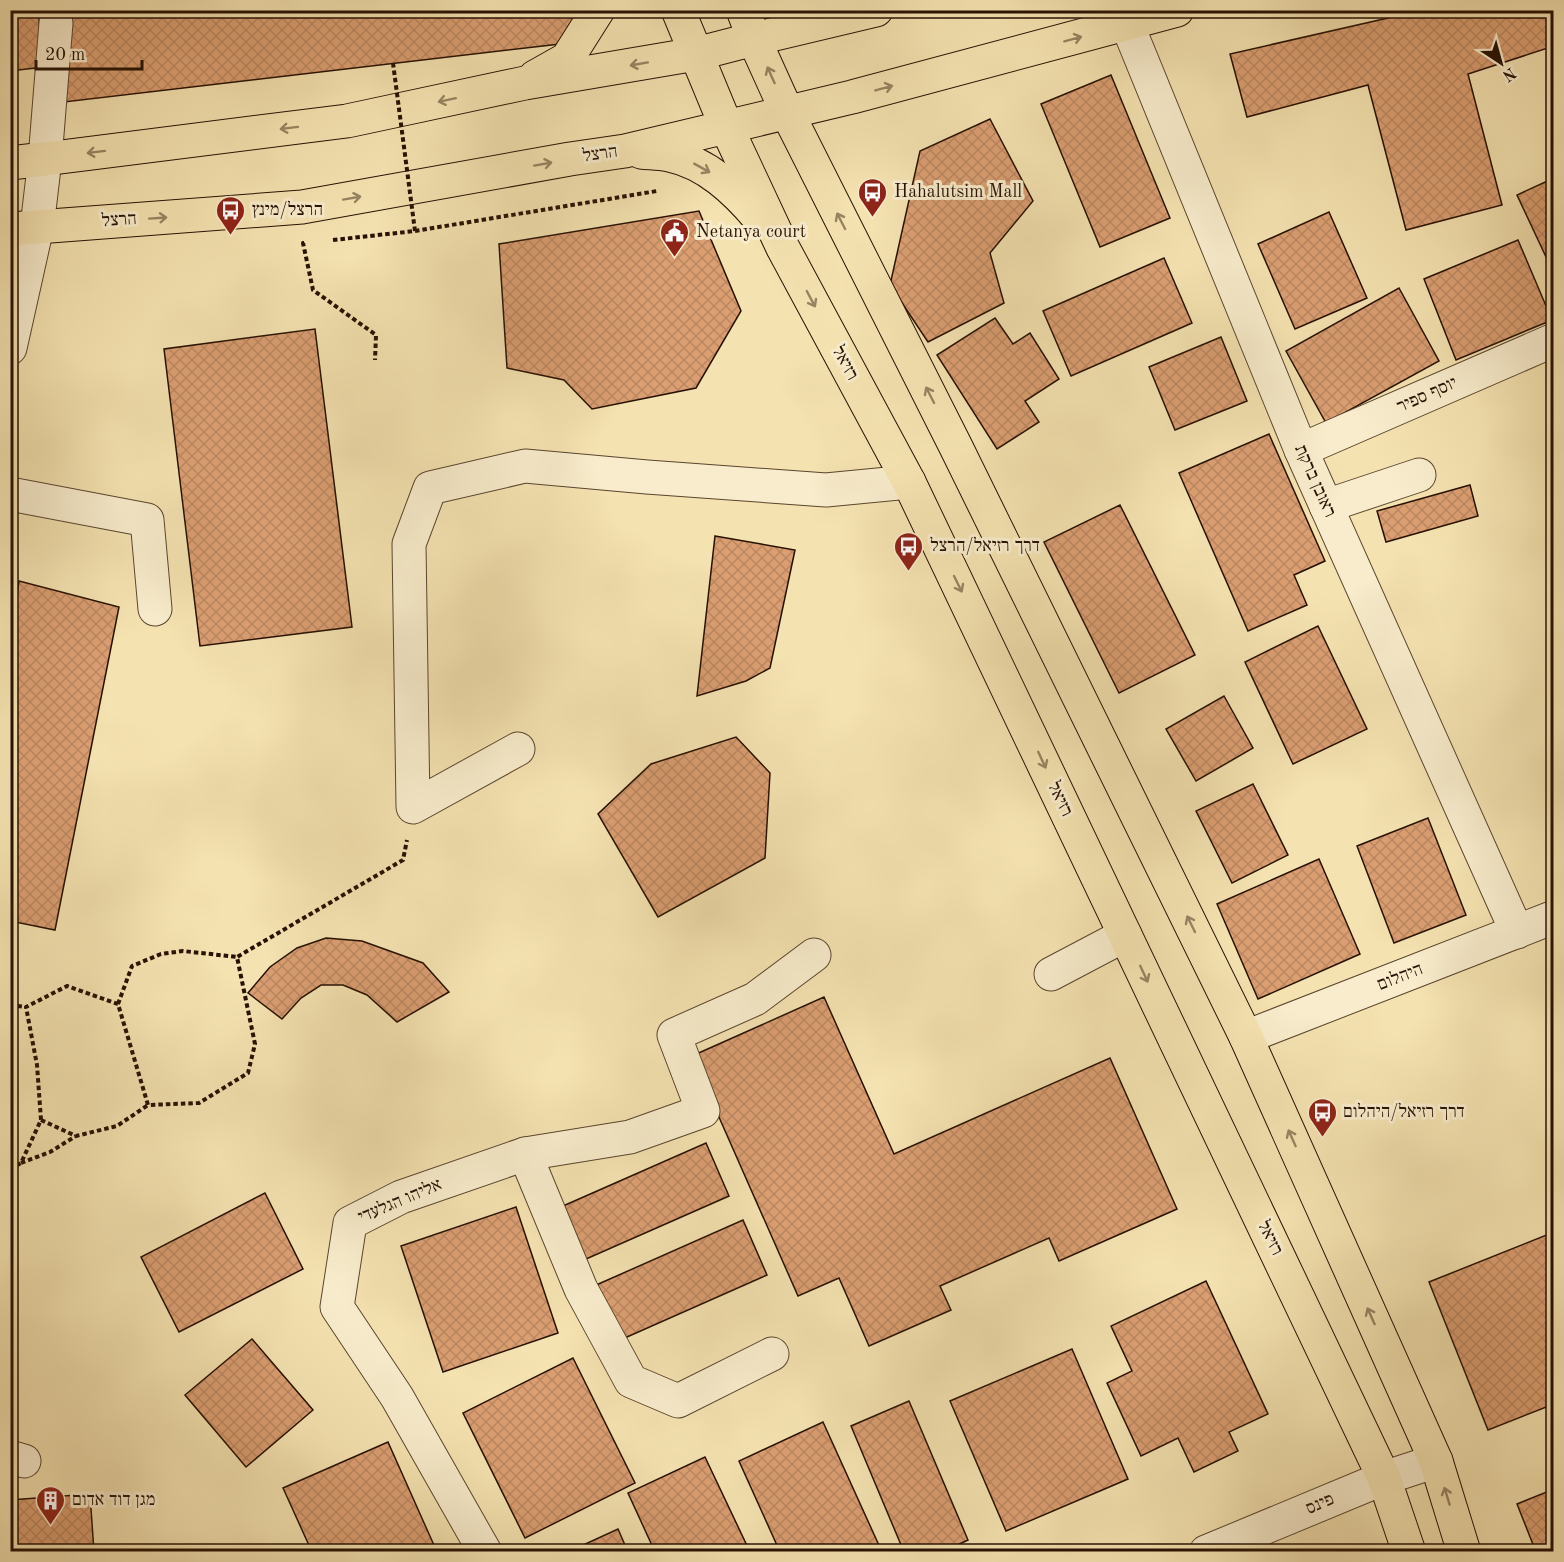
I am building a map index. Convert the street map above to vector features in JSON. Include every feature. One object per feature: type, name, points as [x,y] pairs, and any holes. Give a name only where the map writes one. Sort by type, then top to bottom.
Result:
[{"type":"main road","points":[[525,83],[567,58],[598,10]]},
{"type":"main road","name":"רזיאל","points":[[678,10],[726,126],[783,248],[909,482],[1384,1478],[1408,1551]]},
{"type":"main road","points":[[10,163],[347,121],[525,83],[696,54],[749,25],[876,10]]},
{"type":"main road","name":"הרצל","points":[[24,228],[302,207],[625,151],[852,97],[1177,10]]},
{"type":"main road","points":[[749,25],[787,112],[956,447],[1246,1037],[1436,1461],[1464,1551]]},
{"type":"main road","points":[[821,181],[817,153],[820,136],[828,116],[852,97]]},
{"type":"main road","points":[[625,151],[670,155],[701,166],[734,190],[783,248]]},
{"type":"street","points":[[10,348],[24,228],[45,159],[56,23]]},
{"type":"street","name":"ראובן ברקת","points":[[1127,24],[1301,450],[1517,932]]},
{"type":"street","name":"יוסף ספיר","points":[[1301,450],[1554,340]]},
{"type":"street","points":[[518,749],[413,807],[409,544],[430,488],[525,466],[826,490],[909,482]]},
{"type":"street","points":[[1326,506],[1419,475]]},
{"type":"street","points":[[10,494],[147,520],[155,609]]},
{"type":"street","name":"היהלום","points":[[1246,1037],[1554,917]]},
{"type":"street","points":[[1051,975],[1125,935]]},
{"type":"street","name":"אליהו הגלעדי","points":[[485,1551],[397,1397],[337,1307],[350,1223],[401,1197],[525,1154],[630,1137],[703,1111],[674,1035],[755,999],[814,955]]},
{"type":"street","points":[[525,1154],[581,1289],[631,1381],[678,1401],[772,1354]]},
{"type":"street","name":"פינס","points":[[1206,1551],[1384,1478],[1436,1461]]},
{"type":"path","points":[[393,63],[415,231]]},
{"type":"path","points":[[326,241],[415,231],[668,189],[676,158]]},
{"type":"path","points":[[314,242],[303,243],[313,290],[376,335],[375,360]]},
{"type":"path","points":[[148,1105],[118,1004],[132,966],[161,954],[183,951],[237,957],[403,860],[413,807]]},
{"type":"path","points":[[10,1169],[50,1152],[76,1136],[117,1125],[148,1105],[199,1103],[248,1073],[255,1044],[237,957]]},
{"type":"path","points":[[10,1005],[26,1007],[67,986],[118,1004]]},
{"type":"path","points":[[21,1163],[41,1120],[37,1065],[26,1007]]},
{"type":"path","points":[[41,1120],[76,1136]]},
{"type":"building","points":[[10,10],[38,10],[44,67],[10,71]]},
{"type":"building","points":[[52,10],[578,10],[560,44],[47,104]]},
{"type":"building","points":[[1423,10],[1554,10],[1554,46],[1468,74],[1502,205],[1406,230],[1368,85],[1247,117],[1230,54]]},
{"type":"building","points":[[1111,75],[1170,218],[1100,247],[1041,104]]},
{"type":"building","points":[[990,119],[1033,201],[990,253],[1004,303],[928,342],[890,285],[920,151]]},
{"type":"building","points":[[1554,178],[1554,274],[1517,195]]},
{"type":"building","points":[[699,211],[741,311],[696,388],[592,409],[564,380],[507,368],[499,244]]},
{"type":"building","points":[[1329,212],[1367,298],[1295,329],[1258,244]]},
{"type":"building","points":[[1518,240],[1552,320],[1456,360],[1424,279]]},
{"type":"building","points":[[1164,258],[1192,323],[1071,376],[1043,311]]},
{"type":"building","points":[[1399,288],[1439,361],[1326,423],[1286,351]]},
{"type":"building","points":[[995,318],[1013,344],[1030,333],[1059,379],[1025,401],[1039,422],[997,449],[937,355]]},
{"type":"building","points":[[315,329],[352,627],[200,646],[164,349]]},
{"type":"building","points":[[1221,337],[1247,401],[1175,430],[1149,367]]},
{"type":"building","points":[[1269,434],[1325,561],[1294,575],[1307,605],[1248,631],[1179,473]]},
{"type":"building","points":[[1470,485],[1478,516],[1386,542],[1377,511]]},
{"type":"building","points":[[1120,505],[1195,655],[1119,693],[1044,542]]},
{"type":"building","points":[[715,536],[795,550],[770,668],[746,681],[697,696]]},
{"type":"building","points":[[19,581],[119,607],[55,930],[10,921],[10,645]]},
{"type":"building","points":[[1318,626],[1367,729],[1293,764],[1245,662]]},
{"type":"building","points":[[1224,696],[1253,748],[1196,781],[1166,729]]},
{"type":"building","points":[[736,737],[770,773],[765,858],[658,917],[598,814],[651,764]]},
{"type":"building","points":[[1253,784],[1288,855],[1232,883],[1196,811]]},
{"type":"building","points":[[1428,818],[1466,915],[1394,943],[1357,846]]},
{"type":"building","points":[[1319,859],[1360,954],[1258,999],[1217,904]]},
{"type":"building","points":[[326,938],[362,941],[423,963],[449,992],[397,1022],[367,995],[343,985],[321,985],[301,998],[282,1019],[248,993],[270,967],[297,948]]},
{"type":"building","points":[[824,997],[894,1154],[1110,1058],[1177,1209],[1059,1261],[1049,1238],[940,1286],[951,1310],[869,1346],[839,1278],[798,1296],[692,1056]]},
{"type":"building","points":[[706,1143],[729,1196],[577,1263],[554,1210]]},
{"type":"building","points":[[265,1193],[303,1269],[179,1332],[141,1257]]},
{"type":"building","points":[[516,1207],[558,1333],[443,1372],[401,1246]]},
{"type":"building","points":[[743,1220],[767,1275],[618,1341],[594,1286]]},
{"type":"building","points":[[1554,1232],[1554,1404],[1488,1430],[1429,1282]]},
{"type":"building","points":[[1206,1281],[1268,1414],[1229,1432],[1238,1451],[1194,1472],[1178,1438],[1141,1456],[1107,1383],[1132,1371],[1111,1326]]},
{"type":"building","points":[[252,1339],[313,1410],[246,1467],[185,1395]]},
{"type":"building","points":[[1072,1349],[1128,1479],[1006,1531],[950,1401]]},
{"type":"building","points":[[573,1358],[635,1483],[525,1538],[463,1413]]},
{"type":"building","points":[[909,1401],[968,1540],[942,1552],[904,1552],[851,1426]]},
{"type":"building","points":[[823,1422],[882,1552],[780,1552],[739,1461]]},
{"type":"building","points":[[388,1442],[437,1552],[312,1552],[283,1488]]},
{"type":"building","points":[[705,1457],[750,1552],[655,1552],[628,1493]]},
{"type":"building","points":[[1554,1489],[1554,1552],[1536,1552],[1517,1504]]},
{"type":"building","name":"מגן דוד אדום","points":[[90,1494],[94,1552],[10,1552],[10,1500]]},
{"type":"building","points":[[618,1529],[628,1552],[568,1552]]},
{"type":"place","name":"Hahalutsim Mall","points":[[873,218]]},
{"type":"place","name":"הרצל/מינץ","points":[[231,236]]},
{"type":"place","name":"Netanya court","points":[[675,258]]},
{"type":"place","name":"דרך רזיאל/הרצל","points":[[909,572]]},
{"type":"place","name":"דרך רזיאל/היהלום","points":[[1322,1138]]},
{"type":"place","name":"מגן דוד אדום","points":[[51,1526]]}]
